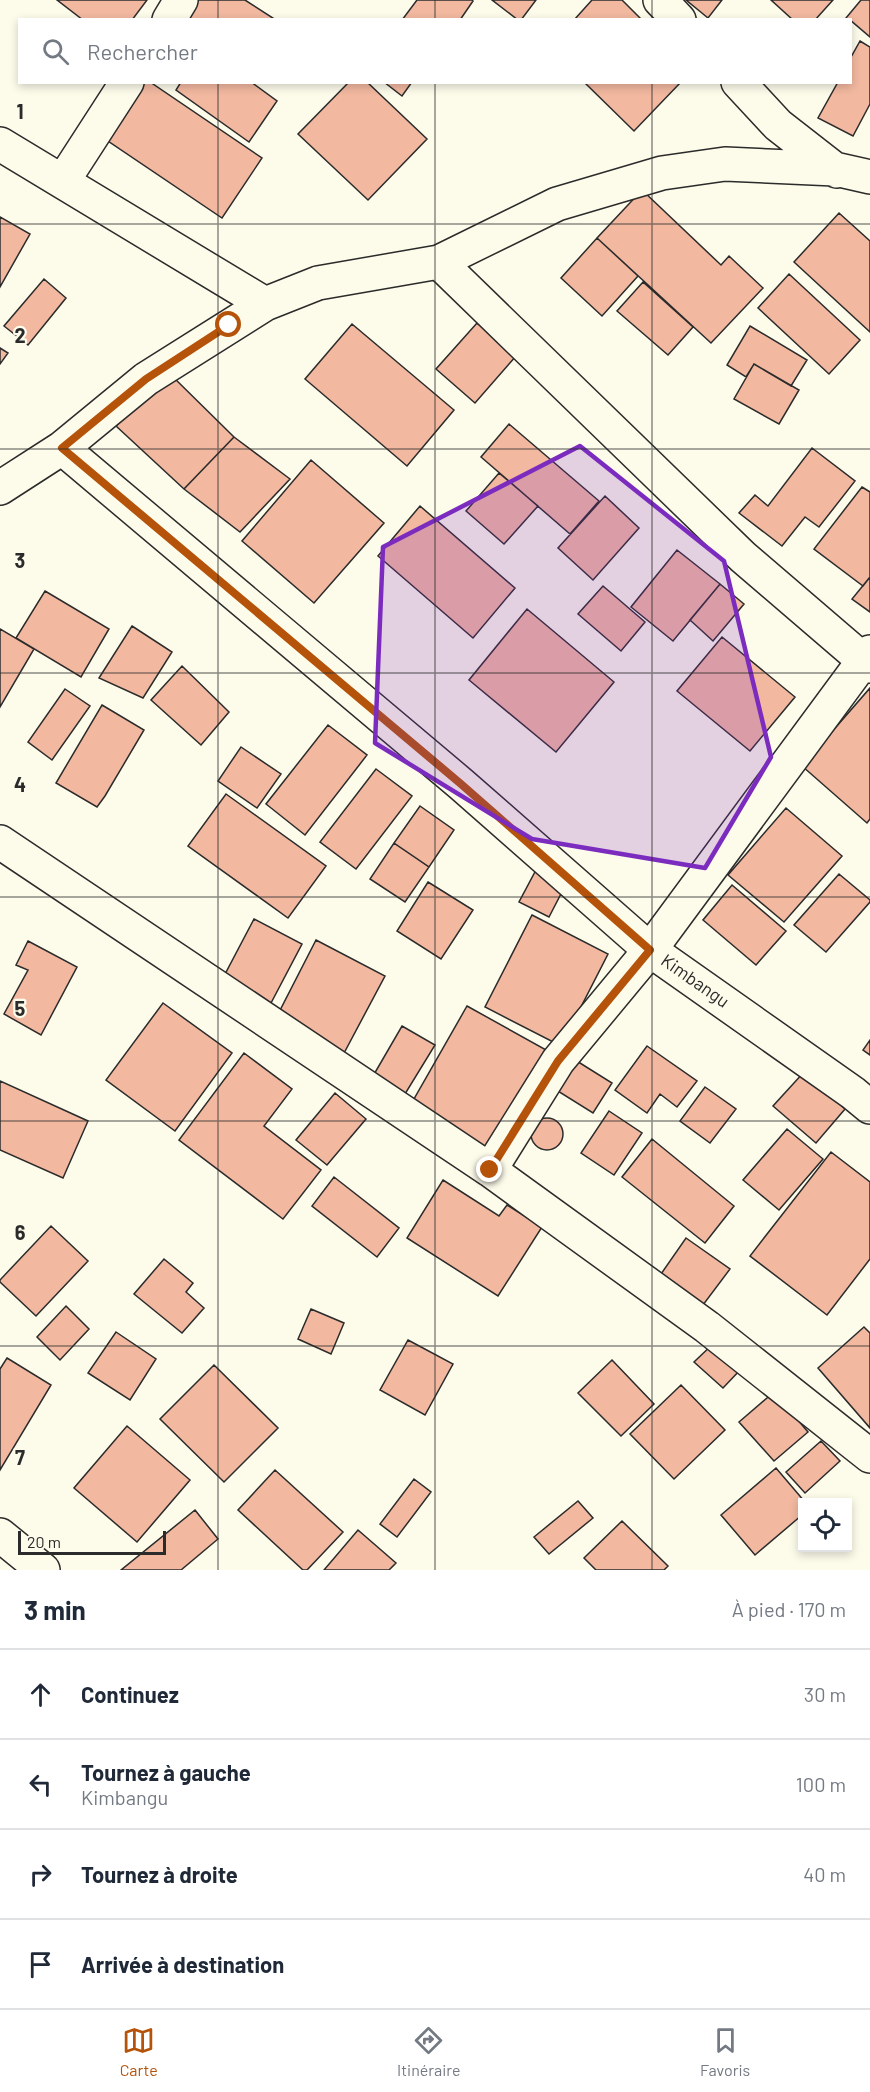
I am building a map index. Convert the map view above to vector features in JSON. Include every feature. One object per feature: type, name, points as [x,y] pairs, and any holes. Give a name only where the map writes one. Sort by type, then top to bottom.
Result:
[{"type":"street","points":[[170,18],[181,0]]},
{"type":"street","points":[[660,0],[677,18]]},
{"type":"street","points":[[63,181],[126,84]]},
{"type":"street","points":[[740,84],[778,125],[870,196]]},
{"type":"street","points":[[0,144],[265,304]]},
{"type":"street","points":[[0,488],[62,448],[146,379],[265,304],[318,283],[439,262],[557,204],[662,173],[725,164],[835,169],[870,177]]},
{"type":"street","points":[[439,262],[743,558],[868,659],[650,950],[558,1061],[490,1170]]},
{"type":"street","name":"Kimbangu","points":[[62,448],[461,784],[650,950],[870,1107]]},
{"type":"street","points":[[0,842],[490,1170],[707,1327],[870,1456]]},
{"type":"street","points":[[0,1535],[43,1570]]},
{"type":"highlighted area","points":[[580,446],[724,561],[771,757],[705,868],[532,839],[375,743],[383,547]]},
{"type":"building","points":[[57,0],[147,0],[134,18],[80,18]]},
{"type":"building","points":[[198,0],[245,0],[273,18],[186,18]]},
{"type":"building","points":[[417,0],[473,1],[461,18],[404,18]]},
{"type":"building","points":[[492,0],[536,0],[522,18],[515,18]]},
{"type":"building","points":[[592,0],[622,0],[640,18],[576,18]]},
{"type":"building","points":[[686,0],[722,0],[708,18]]},
{"type":"building","points":[[771,0],[833,0],[817,18],[791,18]]},
{"type":"building","points":[[861,0],[870,0],[870,37],[852,22],[852,18],[846,18]]},
{"type":"building","points":[[860,41],[870,47],[870,104],[853,136],[818,118],[837,84],[852,84],[852,55]]},
{"type":"building","points":[[143,84],[153,84],[262,158],[222,218],[105,139]]},
{"type":"building","points":[[180,84],[254,84],[277,101],[249,142],[176,90]]},
{"type":"building","points":[[347,84],[369,84],[427,139],[368,200],[298,134]]},
{"type":"building","points":[[387,84],[411,84],[402,96]]},
{"type":"building","points":[[586,84],[679,84],[634,131]]},
{"type":"building","points":[[642,190],[721,265],[729,256],[763,288],[711,343],[597,238]]},
{"type":"building","points":[[839,213],[870,241],[870,332],[794,262]]},
{"type":"building","points":[[0,217],[30,234],[0,287]]},
{"type":"building","points":[[597,238],[638,276],[602,316],[561,278]]},
{"type":"building","points":[[789,274],[860,340],[829,374],[758,308]]},
{"type":"building","points":[[44,279],[66,298],[28,345],[4,326]]},
{"type":"building","points":[[643,282],[693,327],[668,355],[617,311]]},
{"type":"building","points":[[477,323],[516,356],[475,403],[436,369]]},
{"type":"building","points":[[352,324],[454,410],[407,466],[305,379]]},
{"type":"building","points":[[750,326],[807,360],[791,386],[754,364],[746,377],[727,365]]},
{"type":"building","points":[[0,348],[8,353],[0,364]]},
{"type":"building","points":[[754,364],[799,390],[779,424],[734,399]]},
{"type":"building","points":[[168,372],[234,437],[184,489],[116,426]]},
{"type":"building","points":[[509,424],[599,501],[570,534],[481,457]]},
{"type":"building","points":[[234,437],[290,479],[240,532],[184,489]]},
{"type":"building","points":[[812,448],[855,481],[819,527],[805,517],[782,546],[739,513],[755,495],[768,506]]},
{"type":"building","points":[[311,460],[384,523],[314,603],[242,541]]},
{"type":"building","points":[[499,473],[538,506],[504,544],[466,511]]},
{"type":"building","points":[[862,487],[870,492],[870,577],[863,586],[814,549]]},
{"type":"building","points":[[605,496],[639,528],[593,580],[558,548]]},
{"type":"building","points":[[420,506],[515,588],[473,638],[378,556]]},
{"type":"building","points":[[677,550],[720,584],[673,641],[631,607]]},
{"type":"building","points":[[870,577],[870,612],[852,599]]},
{"type":"building","points":[[720,584],[744,604],[713,641],[690,620]]},
{"type":"building","points":[[603,586],[645,622],[621,651],[578,614]]},
{"type":"building","points":[[45,591],[109,629],[81,677],[16,638]]},
{"type":"building","points":[[527,609],[614,682],[556,752],[469,680]]},
{"type":"building","points":[[132,626],[172,652],[143,698],[99,678]]},
{"type":"building","points":[[0,629],[34,649],[0,707]]},
{"type":"building","points":[[722,637],[795,697],[750,751],[677,691]]},
{"type":"building","points":[[182,666],[229,712],[201,745],[151,700]]},
{"type":"building","points":[[870,688],[870,819],[867,823],[802,766]]},
{"type":"building","points":[[65,689],[90,706],[52,760],[28,742]]},
{"type":"building","points":[[102,705],[144,730],[97,807],[56,783]]},
{"type":"building","points":[[328,725],[367,755],[305,835],[266,804]]},
{"type":"building","points":[[241,747],[281,774],[257,808],[218,781]]},
{"type":"building","points":[[376,769],[412,796],[356,869],[320,842]]},
{"type":"building","points":[[226,794],[326,866],[288,918],[188,846]]},
{"type":"building","points":[[420,806],[454,830],[429,867],[394,843]]},
{"type":"building","points":[[786,808],[842,856],[784,922],[728,875]]},
{"type":"building","points":[[394,843],[429,867],[405,902],[370,879]]},
{"type":"building","points":[[536,870],[565,886],[549,917],[519,902]]},
{"type":"building","points":[[839,874],[870,902],[826,952],[794,925]]},
{"type":"building","points":[[428,882],[473,910],[441,959],[397,931]]},
{"type":"building","points":[[732,885],[786,931],[756,965],[703,920]]},
{"type":"building","points":[[532,915],[608,954],[561,1046],[485,1007]]},
{"type":"building","points":[[254,919],[302,944],[271,1003],[223,978]]},
{"type":"building","points":[[316,940],[385,976],[343,1055],[275,1020]]},
{"type":"building","points":[[28,941],[77,967],[41,1035],[4,1014],[28,970],[16,965]]},
{"type":"building","points":[[163,1003],[232,1053],[175,1131],[106,1080]]},
{"type":"building","points":[[467,1006],[548,1051],[491,1151],[410,1106]]},
{"type":"building","points":[[402,1026],[435,1045],[405,1094],[373,1076]]},
{"type":"building","points":[[870,1040],[870,1055],[863,1050]]},
{"type":"building","points":[[647,1046],[697,1081],[677,1107],[660,1094],[647,1113],[615,1090]]},
{"type":"building","points":[[244,1053],[292,1089],[264,1126],[321,1170],[283,1219],[179,1140]]},
{"type":"building","points":[[572,1058],[612,1083],[593,1113],[553,1088]]},
{"type":"building","points":[[804,1072],[845,1109],[816,1143],[773,1106]]},
{"type":"building","points":[[0,1081],[88,1121],[63,1178],[0,1150]]},
{"type":"building","points":[[705,1087],[736,1109],[710,1143],[680,1121]]},
{"type":"building","points":[[335,1093],[366,1119],[327,1165],[296,1140]]},
{"type":"building","points":[[609,1111],[642,1133],[614,1175],[581,1153]]},
{"type":"building","points":[[547,1118],[558,1123],[563,1134],[558,1145],[547,1150],[536,1145],[531,1134],[536,1123]]},
{"type":"building","points":[[787,1129],[823,1159],[779,1210],[743,1180]]},
{"type":"building","points":[[652,1139],[734,1206],[705,1243],[622,1177]]},
{"type":"building","points":[[831,1152],[870,1182],[870,1259],[827,1315],[750,1256]]},
{"type":"building","points":[[334,1177],[399,1228],[377,1257],[312,1206]]},
{"type":"building","points":[[443,1180],[499,1216],[507,1205],[542,1227],[498,1296],[407,1238]]},
{"type":"building","points":[[51,1226],[88,1261],[36,1316],[0,1280]]},
{"type":"building","points":[[686,1238],[730,1269],[703,1305],[661,1274]]},
{"type":"building","points":[[164,1259],[193,1283],[186,1292],[204,1308],[182,1333],[134,1294]]},
{"type":"building","points":[[66,1306],[89,1329],[60,1360],[37,1337]]},
{"type":"building","points":[[311,1309],[344,1323],[331,1354],[298,1339]]},
{"type":"building","points":[[864,1327],[870,1333],[870,1428],[818,1368]]},
{"type":"building","points":[[116,1332],[156,1359],[130,1400],[88,1373]]},
{"type":"building","points":[[408,1340],[453,1364],[425,1415],[380,1390]]},
{"type":"building","points":[[714,1343],[741,1369],[723,1388],[694,1362]]},
{"type":"building","points":[[7,1358],[51,1385],[0,1470],[0,1369]]},
{"type":"building","points":[[612,1360],[654,1404],[621,1436],[578,1393]]},
{"type":"building","points":[[214,1365],[278,1428],[224,1482],[160,1419]]},
{"type":"building","points":[[681,1385],[725,1430],[674,1479],[630,1434]]},
{"type":"building","points":[[774,1392],[808,1432],[774,1461],[739,1422]]},
{"type":"building","points":[[127,1426],[190,1480],[137,1542],[74,1488]]},
{"type":"building","points":[[821,1441],[840,1461],[805,1493],[786,1472]]},
{"type":"building","points":[[776,1468],[802,1498],[798,1498],[798,1518],[755,1555],[721,1515]]},
{"type":"building","points":[[275,1470],[343,1532],[307,1570],[303,1570],[238,1510]]},
{"type":"building","points":[[414,1479],[431,1492],[397,1537],[380,1524]]},
{"type":"building","points":[[578,1501],[593,1518],[549,1554],[534,1537]]},
{"type":"building","points":[[195,1510],[218,1539],[181,1570],[121,1570]]},
{"type":"building","points":[[622,1521],[668,1566],[664,1570],[596,1570],[584,1558]]},
{"type":"building","points":[[358,1530],[396,1563],[389,1570],[324,1570]]},
{"type":"route","points":[[229,325],[146,379],[62,448],[461,784],[650,950],[558,1061],[490,1170]]}]
